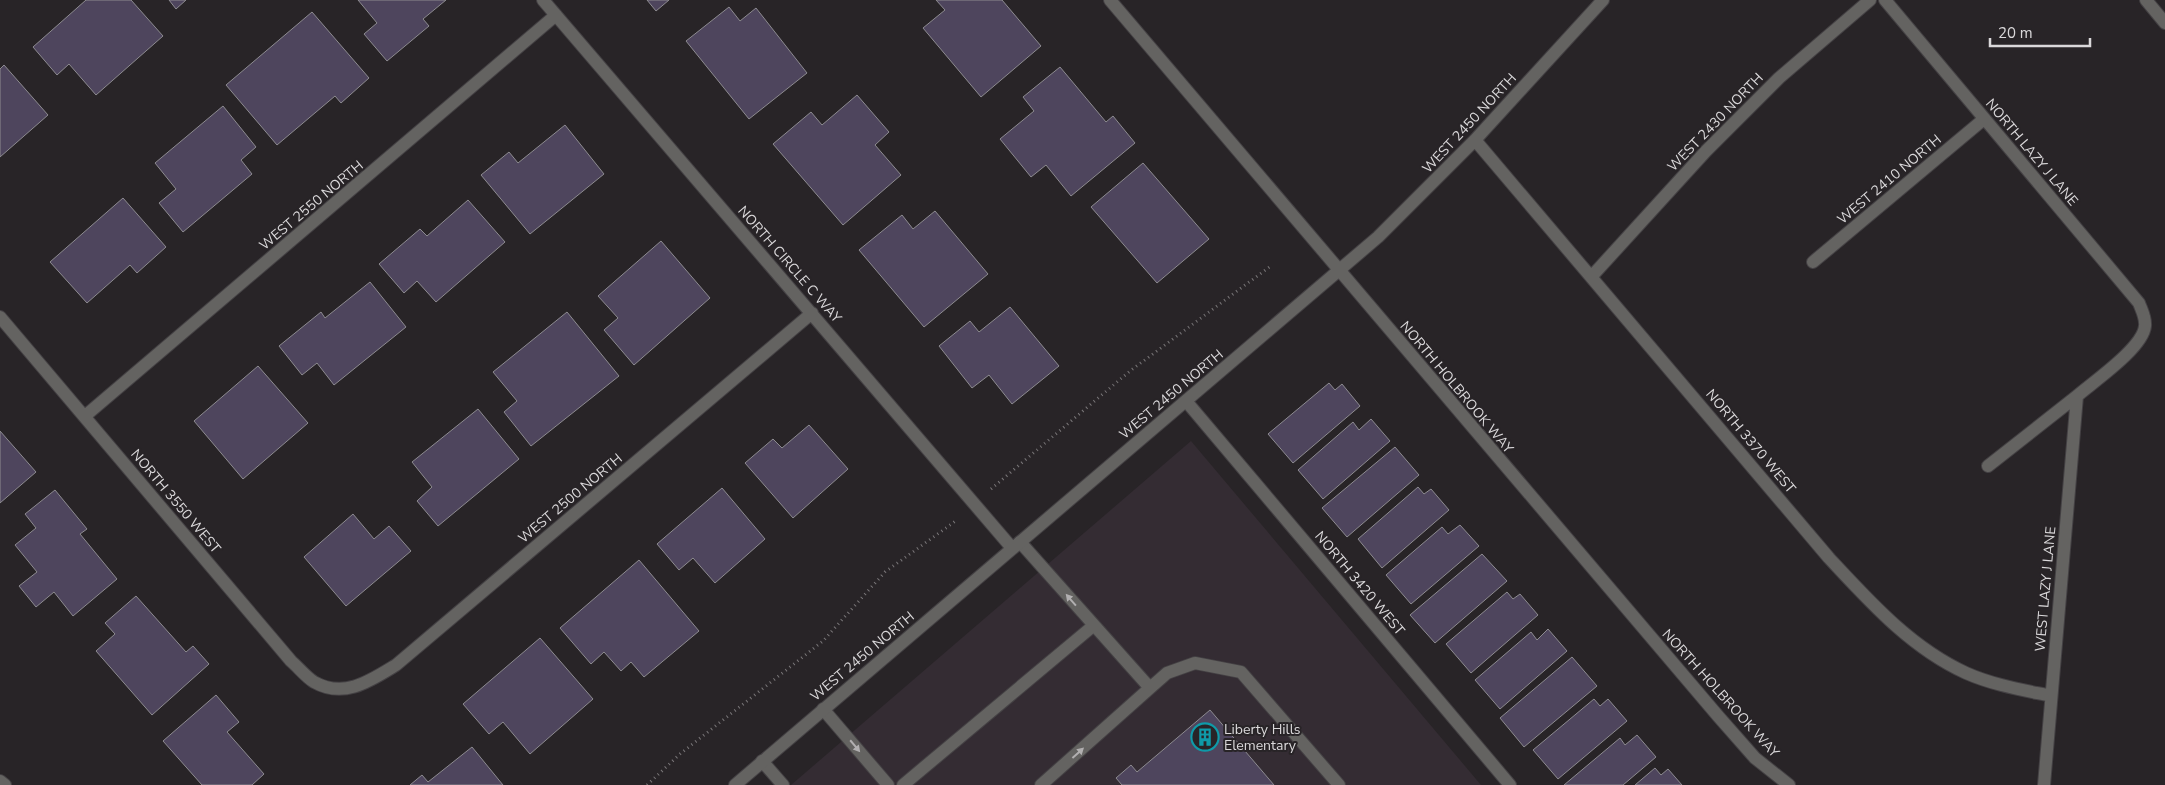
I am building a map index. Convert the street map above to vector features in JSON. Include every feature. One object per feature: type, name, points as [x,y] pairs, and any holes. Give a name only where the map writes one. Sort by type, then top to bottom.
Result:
[{"type":"street","name":"NORTH CIRCLE C WAY","points":[[543,0],[812,313],[1016,545],[1150,688]]},
{"type":"street","name":"NORTH HOLBROOK WAY","points":[[1110,0],[1718,716],[1756,758],[1789,785]]},
{"type":"street","name":"WEST 2450 NORTH","points":[[734,785],[1378,238],[1475,140],[1603,0]]},
{"type":"street","name":"WEST 2430 NORTH","points":[[1592,276],[1706,151],[1779,78],[1870,0]]},
{"type":"street","name":"NORTH LAZY J LANE","points":[[1885,0],[2139,303],[2144,315],[2145,328],[2139,341],[2076,396]]},
{"type":"street","points":[[2146,0],[2165,23]]},
{"type":"street","name":"WEST 2550 NORTH","points":[[85,416],[556,16]]},
{"type":"street","name":"WEST 2410 NORTH","points":[[1813,262],[1984,119]]},
{"type":"street","name":"NORTH 3370 WEST","points":[[1475,140],[1829,558],[1878,611],[1924,649],[1966,673],[2000,685],[2051,696]]},
{"type":"street","name":"WEST 2500 NORTH","points":[[338,691],[370,681],[396,665],[812,313]]},
{"type":"street","name":"NORTH 3550 WEST","points":[[0,317],[291,661],[314,682],[338,691]]},
{"type":"street","points":[[1988,466],[2076,396]]},
{"type":"street","name":"WEST LAZY J LANE","points":[[2044,785],[2076,396]]},
{"type":"street","name":"NORTH 3420 WEST","points":[[1186,401],[1510,785]]},
{"type":"street","points":[[903,785],[1093,626]]},
{"type":"street","points":[[1041,785],[1167,673],[1195,662],[1241,672],[1339,785]]},
{"type":"street","points":[[823,709],[888,785]]},
{"type":"street","points":[[762,761],[783,785]]},
{"type":"street","points":[[0,781],[5,785]]},
{"type":"path","points":[[1007,475],[1130,372],[1272,265]]},
{"type":"path","points":[[647,785],[680,754],[823,641],[885,572],[950,525]]},
{"type":"shaded area","points":[[1191,441],[1481,785],[791,785]]},
{"type":"building","points":[[86,0],[131,0],[163,36],[96,95],[69,64],[57,75],[33,47]]},
{"type":"building","points":[[169,0],[186,0],[176,9]]},
{"type":"building","points":[[358,0],[446,0],[423,19],[429,26],[387,61],[364,34],[377,23]]},
{"type":"building","points":[[647,0],[669,0],[656,11]]},
{"type":"building","points":[[936,0],[1002,0],[1041,46],[981,97],[923,28],[945,10]]},
{"type":"building","points":[[729,7],[740,21],[756,8],[807,73],[749,119],[686,41]]},
{"type":"building","points":[[312,12],[369,78],[341,103],[335,96],[277,145],[226,85]]},
{"type":"building","points":[[4,65],[48,115],[0,157],[0,69]]},
{"type":"building","points":[[1060,67],[1106,122],[1113,116],[1135,143],[1071,196],[1046,165],[1031,177],[1000,139],[1034,111],[1023,97]]},
{"type":"building","points":[[857,95],[889,132],[875,145],[901,175],[843,225],[773,144],[811,112],[822,125]]},
{"type":"building","points":[[223,106],[256,147],[241,160],[252,174],[183,232],[159,203],[176,189],[155,163]]},
{"type":"building","points":[[565,125],[604,174],[530,234],[481,175],[509,152],[518,163]]},
{"type":"building","points":[[1143,163],[1209,239],[1157,283],[1091,207]]},
{"type":"building","points":[[123,198],[166,247],[137,273],[130,265],[87,303],[50,262]]},
{"type":"building","points":[[468,200],[505,242],[436,302],[417,281],[404,293],[379,264],[420,229],[427,236]]},
{"type":"building","points":[[935,211],[988,274],[924,327],[859,250],[902,215],[913,229]]},
{"type":"building","points":[[661,241],[710,298],[634,365],[604,330],[618,318],[598,296]]},
{"type":"building","points":[[370,282],[406,327],[334,385],[317,363],[302,375],[279,346],[321,312],[325,318]]},
{"type":"building","points":[[1010,307],[1059,366],[1012,404],[989,375],[972,388],[939,346],[970,321],[979,332]]},
{"type":"building","points":[[567,312],[619,376],[531,446],[504,412],[517,401],[493,372]]},
{"type":"building","points":[[258,366],[308,423],[243,479],[194,421]]},
{"type":"building","points":[[1329,383],[1335,390],[1342,384],[1360,406],[1293,463],[1268,434]]},
{"type":"building","points":[[478,409],[519,459],[438,526],[417,501],[432,487],[412,462]]},
{"type":"building","points":[[1371,419],[1390,441],[1323,499],[1298,470],[1353,422],[1359,430]]},
{"type":"building","points":[[809,425],[848,469],[793,518],[745,463],[773,439],[782,448]]},
{"type":"building","points":[[0,431],[36,472],[0,503]]},
{"type":"building","points":[[1395,447],[1419,475],[1347,537],[1322,508]]},
{"type":"building","points":[[1418,487],[1424,494],[1431,489],[1449,510],[1382,568],[1358,539]]},
{"type":"building","points":[[722,488],[765,539],[715,583],[693,558],[679,570],[657,544]]},
{"type":"building","points":[[55,490],[87,529],[80,534],[117,579],[73,616],[54,592],[36,607],[19,586],[37,572],[15,545],[36,528],[25,514]]},
{"type":"building","points":[[353,514],[374,539],[389,526],[411,551],[346,606],[304,557]]},
{"type":"building","points":[[1460,525],[1479,546],[1411,604],[1386,575],[1442,527],[1448,534]]},
{"type":"building","points":[[1482,554],[1507,581],[1435,643],[1410,615]]},
{"type":"building","points":[[639,560],[699,631],[644,677],[631,662],[621,671],[604,652],[591,664],[560,628]]},
{"type":"building","points":[[1507,592],[1513,599],[1520,594],[1538,615],[1471,673],[1446,644]]},
{"type":"building","points":[[136,596],[186,652],[193,646],[209,664],[152,715],[96,651],[115,634],[105,623]]},
{"type":"building","points":[[1548,629],[1567,651],[1500,709],[1475,680],[1531,632],[1537,640]]},
{"type":"building","points":[[540,638],[593,699],[530,754],[503,722],[489,734],[463,704]]},
{"type":"building","points":[[1572,657],[1597,686],[1524,747],[1500,718]]},
{"type":"building","points":[[216,695],[239,722],[227,732],[264,774],[252,785],[202,785],[163,741]]},
{"type":"building","points":[[1594,699],[1600,706],[1608,699],[1627,721],[1558,779],[1533,750]]},
{"type":"building","name":"Liberty Hills Elementary","points":[[1210,710],[1274,785],[1122,785],[1116,778],[1131,765],[1137,772]]},
{"type":"building","points":[[1637,735],[1656,757],[1623,785],[1564,785],[1620,738],[1625,745]]},
{"type":"building","points":[[472,747],[503,785],[410,785],[422,775],[428,782]]},
{"type":"building","points":[[1655,768],[1661,775],[1668,769],[1682,785],[1635,785]]},
{"type":"place","name":"Liberty Hills Elementary","points":[[1205,737]]}]
